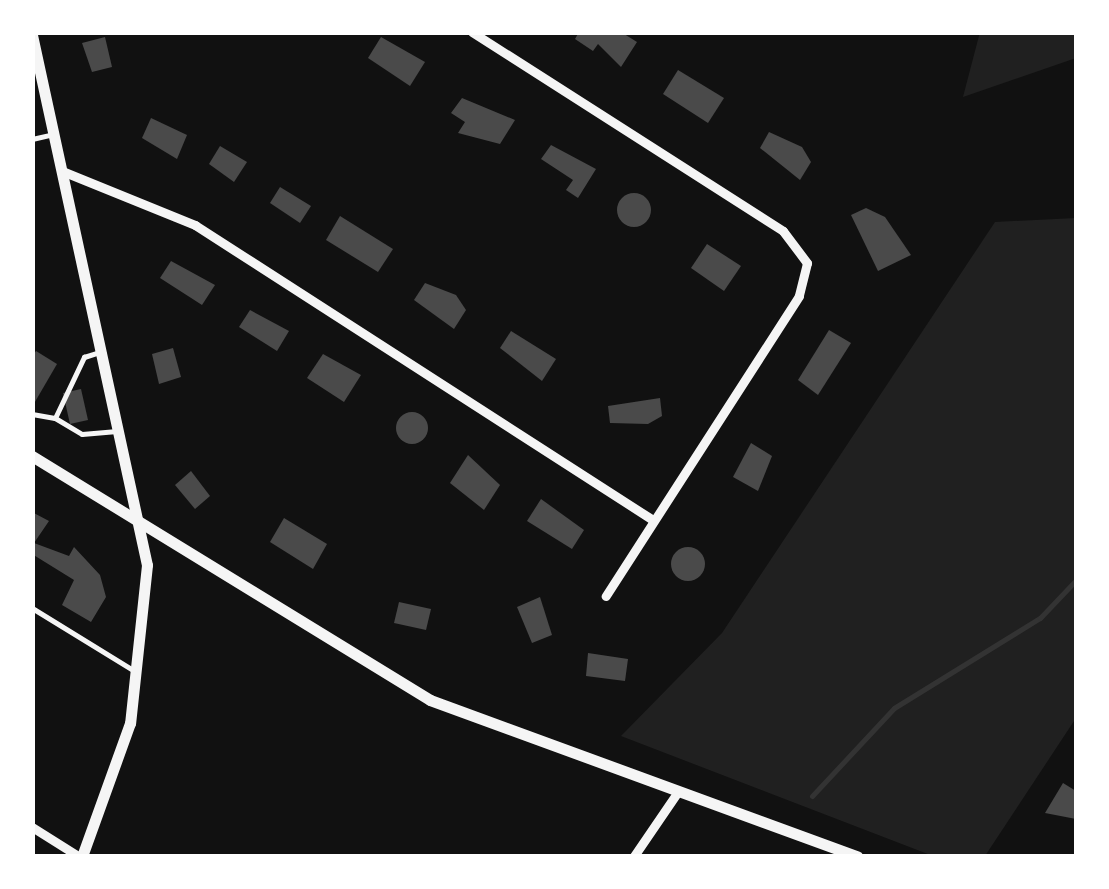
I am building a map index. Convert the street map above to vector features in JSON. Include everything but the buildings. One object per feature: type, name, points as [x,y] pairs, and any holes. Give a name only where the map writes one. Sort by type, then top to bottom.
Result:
[{"type":"street","points":[[472,32],[783,231],[805,256],[799,296],[606,596]]},
{"type":"street","points":[[32,35],[119,431],[149,594],[139,674],[122,755],[80,856],[32,828]]},
{"type":"street","points":[[62,171],[195,225],[653,520]]},
{"type":"street","points":[[32,456],[394,682],[677,793],[857,856]]},
{"type":"street","points":[[634,856],[677,793]]},
{"type":"lane","points":[[32,139],[54,134]]},
{"type":"lane","points":[[55,418],[84,357],[102,351]]},
{"type":"lane","points":[[32,414],[55,418],[82,434],[119,431]]},
{"type":"lane","points":[[32,608],[139,674]]},
{"type":"shaded area","points":[[980,32],[1076,33],[1076,58],[963,97]]},
{"type":"shaded area","points":[[1076,218],[1076,718],[985,856],[933,856],[621,736],[722,633],[995,222]]},
{"type":"waterway","points":[[812,796],[894,708],[1040,618],[1076,580]]}]
